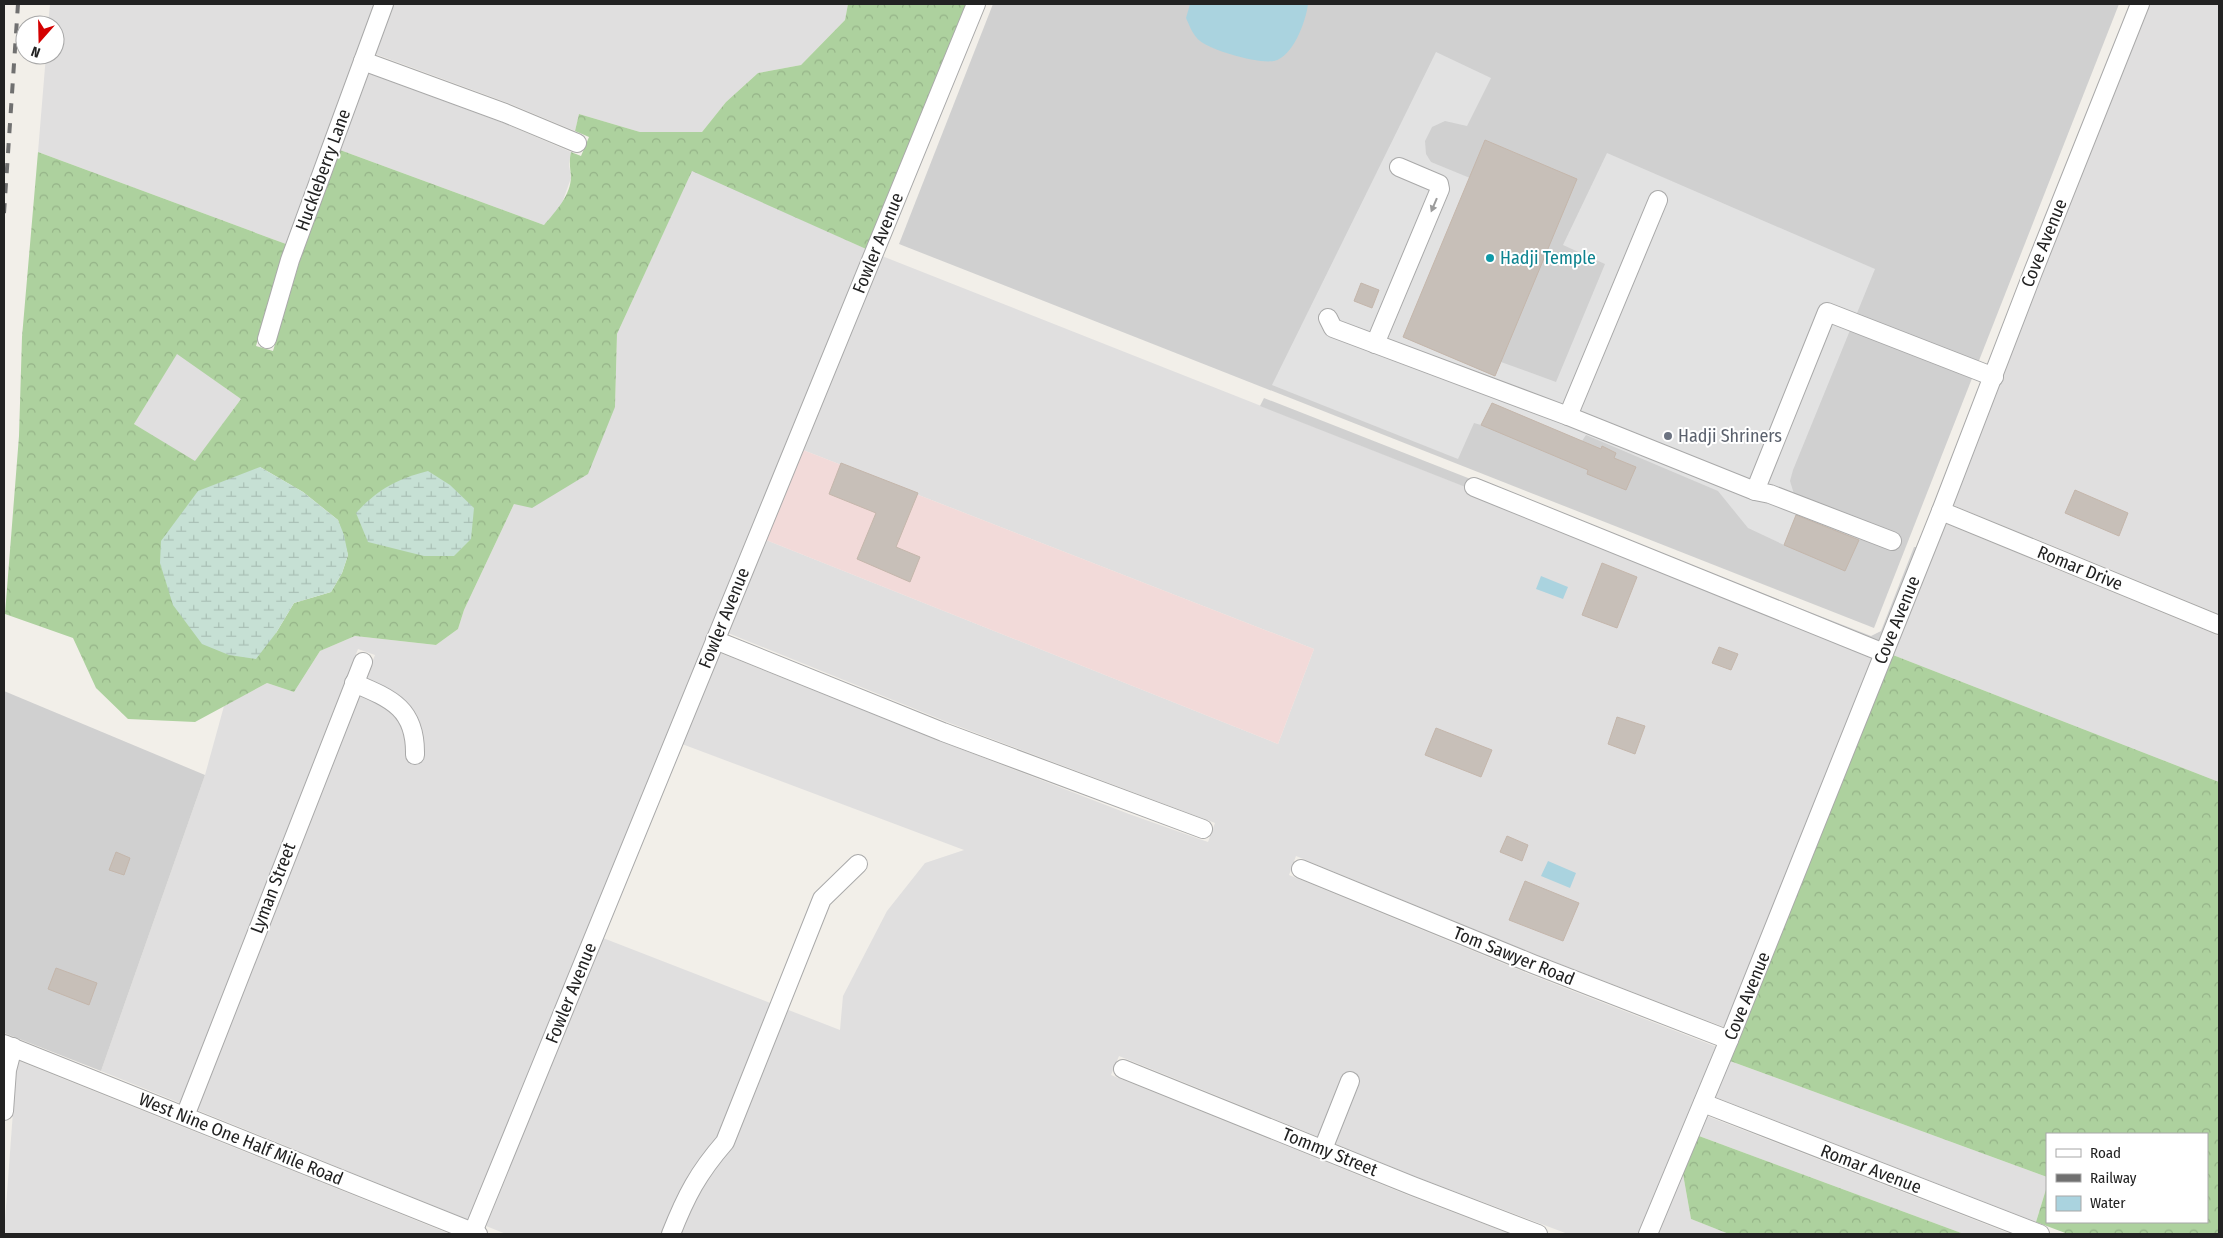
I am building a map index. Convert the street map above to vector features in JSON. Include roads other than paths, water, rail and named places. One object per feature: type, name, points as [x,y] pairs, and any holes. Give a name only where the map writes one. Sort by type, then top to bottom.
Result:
[{"type":"street","name":"Huckleberry Lane","points":[[267,339],[290,260],[384,4]]},
{"type":"street","name":"Fowler Avenue","points":[[476,1233],[715,640],[976,4]]},
{"type":"street","name":"Cove Avenue","points":[[1648,1234],[1729,1040],[1941,511],[2032,272],[2140,4]]},
{"type":"street","points":[[363,61],[505,113],[577,143]]},
{"type":"street","points":[[1375,344],[1440,189],[1439,184],[1399,167]]},
{"type":"street","points":[[1568,416],[1658,200]]},
{"type":"street","points":[[1755,491],[1827,312],[1994,376]]},
{"type":"street","points":[[1328,318],[1333,328],[1568,416],[1755,491],[1770,494],[1892,540]]},
{"type":"street","points":[[1474,487],[1884,653]]},
{"type":"street","name":"Romar Drive","points":[[1941,511],[2219,625]]},
{"type":"street","points":[[715,640],[943,732],[1203,830]]},
{"type":"street","name":"Lyman Street","points":[[185,1116],[363,662]]},
{"type":"street","points":[[354,683],[380,694],[404,712],[415,734],[415,755]]},
{"type":"street","points":[[671,1234],[693,1183],[725,1142],[822,899],[858,864]]},
{"type":"street","name":"Tom Sawyer Road","points":[[1300,869],[1533,964],[1729,1040]]},
{"type":"street","points":[[4,1111],[9,1046]]},
{"type":"street","name":"West Nine One Half Mile Road","points":[[9,1046],[476,1233]]},
{"type":"street","name":"Tommy Street","points":[[1123,1069],[1538,1234]]},
{"type":"street","points":[[1323,1149],[1350,1081]]},
{"type":"street","name":"Romar Avenue","points":[[1703,1104],[2040,1234]]},
{"type":"water","points":[[1190,4],[1308,4],[1305,20],[1293,46],[1287,53],[1274,61],[1258,61],[1215,49],[1200,41],[1186,18]]},
{"type":"water","points":[[1541,576],[1568,587],[1563,599],[1536,589]]},
{"type":"water","points":[[1548,861],[1576,873],[1570,888],[1541,876]]},
{"type":"railway","points":[[4,213],[18,4]]},
{"type":"place","name":"Hadji Temple","points":[[1490,258]]},
{"type":"place","name":"Hadji Shriners","points":[[1668,436]]}]
